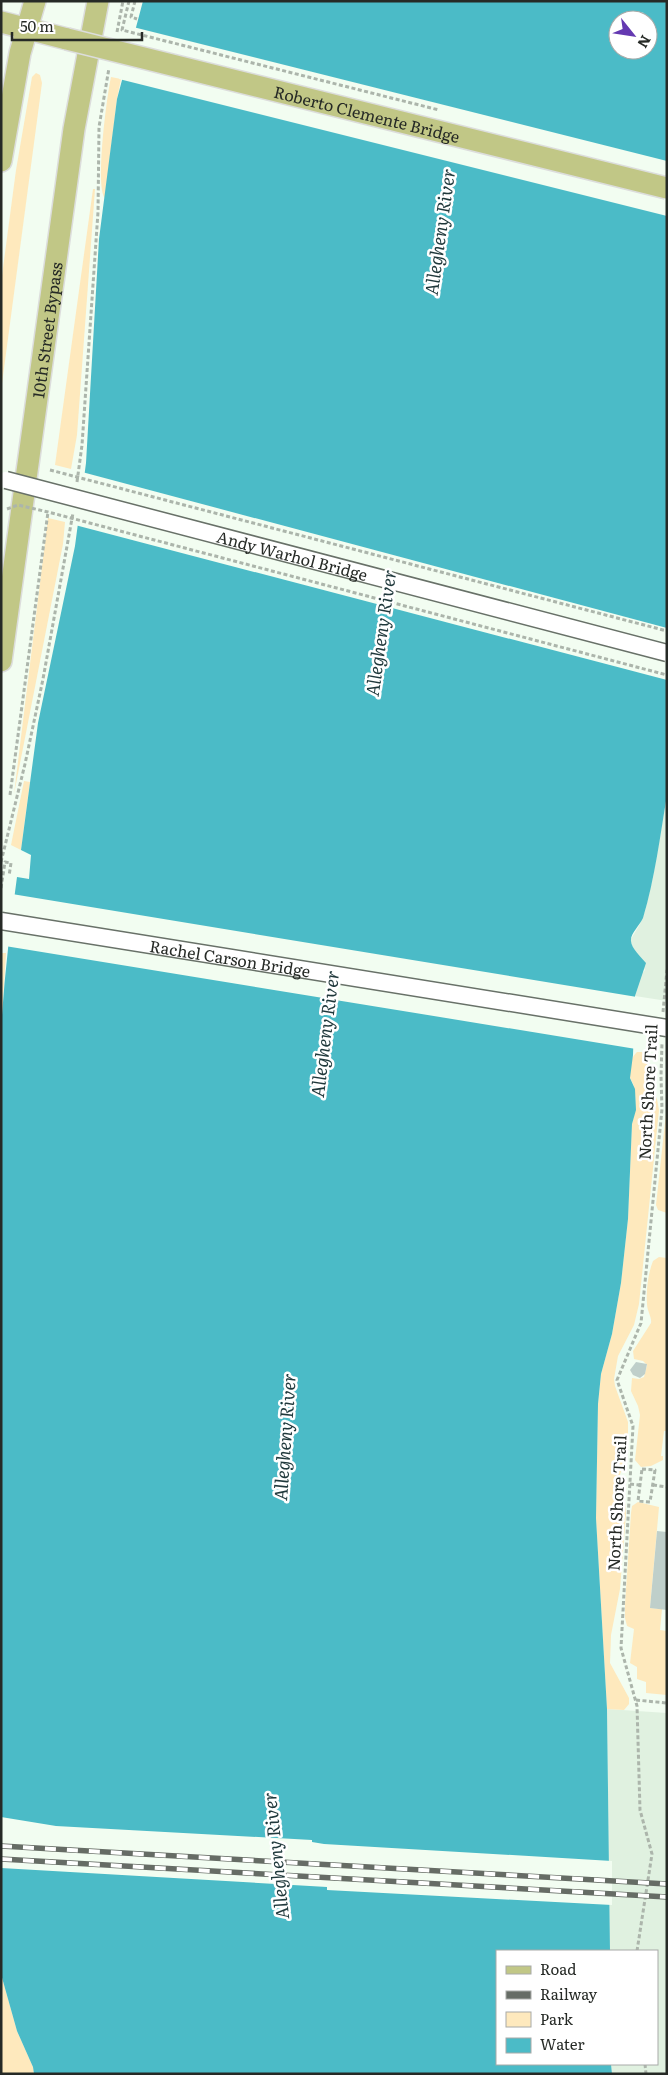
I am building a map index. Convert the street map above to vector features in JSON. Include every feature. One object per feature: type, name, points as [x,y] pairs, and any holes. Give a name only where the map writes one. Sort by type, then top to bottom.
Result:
[{"type":"main road","points":[[1,161],[20,53],[35,1]]},
{"type":"main road","name":"10th Street Bypass","points":[[1,661],[74,129],[98,1]]},
{"type":"main road","name":"Roberto Clemente Bridge","points":[[1,22],[667,188]]},
{"type":"street","name":"Andy Warhol Bridge","points":[[6,480],[667,654]]},
{"type":"street","name":"Rachel Carson Bridge","points":[[1,921],[664,1028]]},
{"type":"path","points":[[116,38],[123,1]]},
{"type":"path","name":"Roberto Clemente Bridge","points":[[129,1],[122,30],[442,110]]},
{"type":"path","points":[[135,1],[131,17],[136,18]]},
{"type":"path","points":[[77,483],[82,445],[98,212],[100,127],[110,65]]},
{"type":"path","points":[[50,470],[667,631]]},
{"type":"path","points":[[7,508],[18,505],[48,512],[667,676]]},
{"type":"path","points":[[1,862],[43,679],[73,511]]},
{"type":"path","points":[[10,795],[48,512]]},
{"type":"path","points":[[1,888],[5,862],[11,863],[9,876]]},
{"type":"path","name":"North Shore Trail","points":[[637,1950],[652,1854],[640,1810],[637,1706],[620,1648],[633,1426],[617,1380],[641,1323],[662,1109],[660,1076],[664,1028],[664,989],[667,970]]},
{"type":"path","points":[[664,989],[667,983]]},
{"type":"path","points":[[642,1469],[655,1470],[653,1485],[650,1502],[638,1501],[642,1469]]},
{"type":"path","points":[[630,1484],[640,1485]]},
{"type":"path","points":[[653,1485],[667,1487]]},
{"type":"path","points":[[636,1700],[667,1703]]},
{"type":"shaded area","points":[[667,795],[667,1001],[635,996],[641,975],[645,970],[631,944],[631,939],[645,911],[653,877]]},
{"type":"shaded area","points":[[607,1709],[667,1713],[667,2074],[612,2074],[611,2065],[658,2065],[658,1950],[610,1950]]},
{"type":"green space","points":[[36,73],[40,75],[42,83],[1,391],[1,283],[16,170],[32,77]]},
{"type":"green space","points":[[111,77],[121,79],[105,198],[102,190],[101,159]]},
{"type":"green space","points":[[93,189],[95,189],[77,435],[71,469],[55,465]]},
{"type":"green space","points":[[48,518],[65,522],[63,544],[14,794]]},
{"type":"green space","points":[[24,781],[30,782],[21,850],[11,845]]},
{"type":"green space","points":[[1,953],[6,953],[1,1030]]},
{"type":"green space","points":[[637,1052],[642,1052],[647,1057],[648,1080],[657,1099],[659,1110],[639,1304],[634,1325],[618,1356],[614,1379],[628,1422],[628,1447],[617,1485],[625,1501],[626,1514],[620,1589],[611,1635],[610,1663],[629,1698],[629,1704],[624,1710],[607,1709],[596,1518],[598,1404],[601,1374],[612,1334],[621,1283],[628,1219],[632,1124],[635,1111],[635,1092],[629,1070],[630,1063]]},
{"type":"green space","points":[[667,1104],[667,1213],[658,1210],[656,1205]]},
{"type":"green space","points":[[659,1257],[667,1258],[667,1423],[666,1431],[664,1431],[661,1456],[663,1456],[663,1460],[651,1466],[641,1467],[635,1460],[640,1415],[631,1391],[632,1378],[639,1379],[644,1377],[647,1365],[643,1361],[634,1359],[633,1351],[651,1323],[647,1304],[648,1282],[653,1261]]},
{"type":"green space","points":[[638,1502],[659,1507],[650,1608],[662,1609],[660,1630],[667,1631],[667,1695],[646,1693],[646,1682],[637,1679],[637,1667],[630,1663],[634,1629],[627,1626],[625,1605],[631,1513],[632,1506]]},
{"type":"green space","points":[[1,1974],[17,2031],[33,2067],[34,2074],[1,2074]]},
{"type":"water","name":"Allegheny River","points":[[143,1],[667,1],[667,795],[651,888],[643,918],[631,938],[631,944],[646,963],[635,996],[633,1055],[630,1078],[635,1089],[636,1110],[632,1124],[628,1219],[621,1283],[612,1334],[601,1374],[598,1404],[596,1518],[607,1709],[610,1950],[496,1950],[496,2065],[611,2065],[612,2074],[34,2074],[33,2067],[17,2031],[1,1974],[1,1030],[17,877],[29,879],[31,855],[21,850],[38,723],[75,546],[86,463],[99,239],[117,99]]},
{"type":"pier","points":[[133,27],[667,161],[667,216],[119,79]]},
{"type":"pier","points":[[82,472],[667,628],[667,680],[75,525]]},
{"type":"pier","points":[[12,894],[637,997],[636,1049],[5,946]]},
{"type":"pier","points":[[1,1817],[56,1826],[312,1840],[312,1842],[324,1844],[612,1861],[612,1905],[327,1890],[327,1887],[1,1868]]},
{"type":"building","points":[[636,1362],[647,1364],[645,1374],[640,1378],[633,1375],[630,1370]]},
{"type":"building","points":[[657,1531],[667,1532],[667,1610],[650,1608]]},
{"type":"railway","points":[[1,1846],[667,1884]]},
{"type":"railway","points":[[1,1859],[667,1897]]}]
